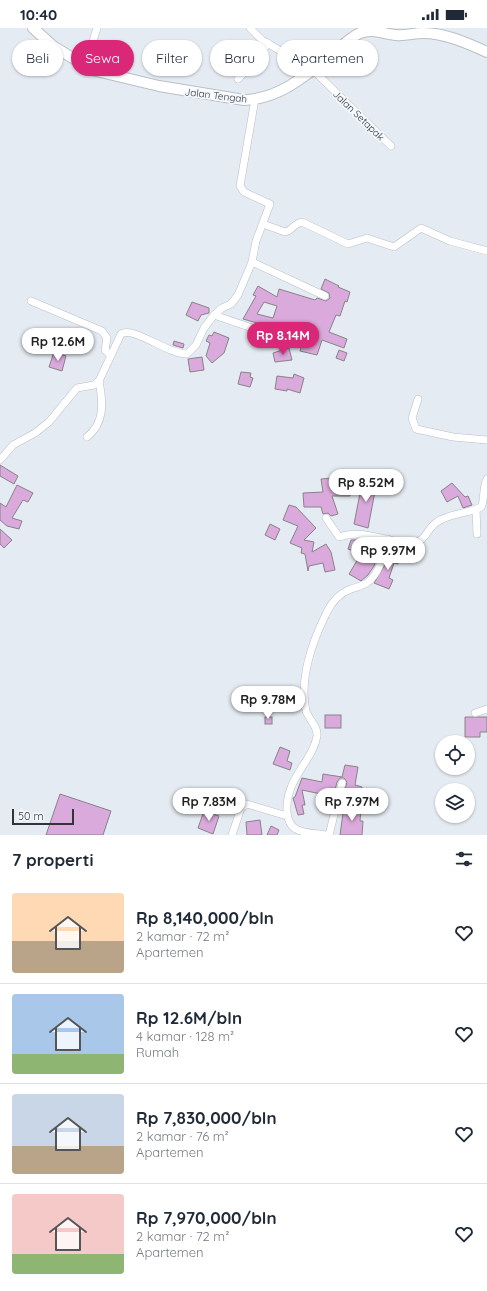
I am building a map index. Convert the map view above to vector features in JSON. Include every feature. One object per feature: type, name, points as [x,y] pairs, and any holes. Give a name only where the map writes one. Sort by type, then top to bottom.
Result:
[{"type":"main road","name":"Jalan Tengah","points":[[33,28],[53,46],[71,58]]},
{"type":"main road","name":"Jalan Tengah","points":[[350,40],[359,33],[373,30],[386,30],[404,35],[424,31],[466,43],[487,52]]},
{"type":"main road","name":"Jalan Tengah","points":[[115,76],[159,86],[232,98],[255,100],[279,92],[304,76]]},
{"type":"street","points":[[93,40],[97,28]]},
{"type":"street","name":"Jalan Setapak","points":[[250,28],[264,40]]},
{"type":"street","points":[[238,79],[241,76]]},
{"type":"street","name":"Jalan Setapak","points":[[319,76],[391,146]]},
{"type":"street","points":[[0,460],[13,446],[35,433],[49,422],[77,388],[94,385],[99,381],[121,334],[127,332],[147,339],[165,349],[179,354],[187,354],[196,344],[204,328],[214,316],[235,300],[252,262],[256,241],[270,204],[244,192],[240,186],[255,100]]},
{"type":"street","points":[[263,224],[285,232],[292,230],[298,222],[302,222],[348,244],[368,238],[394,247],[421,228],[450,241],[487,251]]},
{"type":"street","points":[[252,262],[325,296]]},
{"type":"street","points":[[31,301],[102,330],[107,338],[105,350],[110,355]]},
{"type":"street","points":[[214,316],[296,343]]},
{"type":"street","points":[[87,438],[95,431],[102,406],[103,401],[99,381]]},
{"type":"street","points":[[418,399],[412,418],[416,429],[453,437],[487,440]]},
{"type":"street","points":[[326,518],[339,537],[359,534],[413,543],[421,541],[437,522],[449,516],[476,509],[483,504],[482,492],[487,479]]},
{"type":"street","points":[[476,509],[477,534]]},
{"type":"street","points":[[326,835],[302,832],[295,829],[287,816],[289,791],[317,736],[316,728],[307,712],[305,691],[307,671],[318,633],[326,614],[337,598],[343,593],[368,582],[382,559],[388,539]]},
{"type":"street","points":[[475,713],[487,709]]},
{"type":"street","points":[[329,835],[342,783]]},
{"type":"street","points":[[232,835],[241,808],[244,805],[247,804],[287,816]]},
{"type":"building","points":[[325,279],[350,292],[340,316],[336,315],[329,332],[347,339],[344,348],[322,340],[317,355],[300,351],[304,336],[278,331],[278,329],[243,319],[256,296],[253,295],[258,286],[277,297],[279,289],[315,300],[317,298],[326,301],[330,298],[329,293],[321,289]],"holes":[[[264,302],[277,306],[273,318],[257,314]]]},
{"type":"building","points":[[192,302],[209,308],[209,313],[201,315],[198,321],[186,315]]},
{"type":"building","points":[[214,332],[229,338],[224,353],[212,363],[206,356],[210,343],[206,341],[209,335],[212,336]]},
{"type":"building","points":[[174,341],[184,344],[183,348],[173,345]]},
{"type":"building","points":[[289,348],[292,360],[275,362],[273,353]]},
{"type":"building","points":[[339,350],[347,353],[344,361],[336,358]]},
{"type":"building","points":[[54,352],[66,356],[62,371],[49,367]]},
{"type":"building","points":[[202,357],[204,370],[190,372],[188,359]]},
{"type":"building","points":[[241,372],[251,373],[250,377],[253,378],[250,387],[238,384]]},
{"type":"building","points":[[294,374],[304,378],[300,393],[287,389],[287,391],[275,389],[277,376],[293,378]]},
{"type":"building","points":[[0,465],[18,476],[14,484],[0,476]]},
{"type":"building","points":[[333,478],[334,485],[350,485],[350,496],[332,496],[338,514],[331,516],[328,513],[323,514],[321,507],[304,507],[303,493],[323,492],[321,479]]},
{"type":"building","points":[[363,478],[377,481],[368,528],[354,524]]},
{"type":"building","points":[[452,483],[465,497],[468,496],[472,505],[463,508],[458,496],[447,502],[441,491]]},
{"type":"building","points":[[17,485],[33,493],[28,502],[23,500],[12,518],[22,521],[19,529],[7,526],[0,520],[0,503],[6,507]]},
{"type":"building","points":[[289,505],[296,507],[316,528],[304,540],[314,542],[312,552],[326,544],[331,552],[335,570],[325,572],[323,563],[309,566],[308,571],[305,554],[301,553],[302,548],[290,543],[298,526],[283,520]]},
{"type":"building","points":[[270,524],[280,529],[275,540],[265,535]]},
{"type":"building","points":[[0,529],[12,540],[4,548],[0,544]]},
{"type":"building","points":[[351,540],[364,540],[363,542],[377,546],[373,559],[376,560],[374,566],[368,575],[361,581],[349,574],[361,554],[348,549]]},
{"type":"building","points":[[390,550],[399,551],[398,564],[394,563],[389,578],[393,580],[389,589],[374,583],[386,563],[388,563]]},
{"type":"building","points":[[325,715],[341,715],[341,728],[325,728]]},
{"type":"building","points":[[265,717],[272,717],[272,724],[265,724]]},
{"type":"building","points":[[465,717],[487,717],[487,732],[480,732],[480,737],[475,737],[475,735],[465,735]]},
{"type":"building","points":[[280,747],[290,751],[287,761],[292,763],[290,770],[273,764]]},
{"type":"building","points":[[345,765],[358,767],[355,785],[362,787],[359,798],[344,794],[347,782],[344,778],[340,778],[337,782],[332,802],[320,800],[321,794],[302,790],[305,805],[302,805],[304,814],[298,815],[293,798],[295,797],[302,778],[322,782],[323,774],[342,777]]},
{"type":"building","points":[[60,794],[111,811],[103,835],[46,835]]},
{"type":"building","points":[[344,806],[361,808],[360,821],[363,821],[362,835],[340,835]]},
{"type":"building","points":[[204,811],[219,816],[213,834],[198,828]]},
{"type":"building","points":[[260,820],[262,835],[247,835],[246,822]]},
{"type":"building","points":[[271,826],[279,830],[277,835],[267,835]]}]
